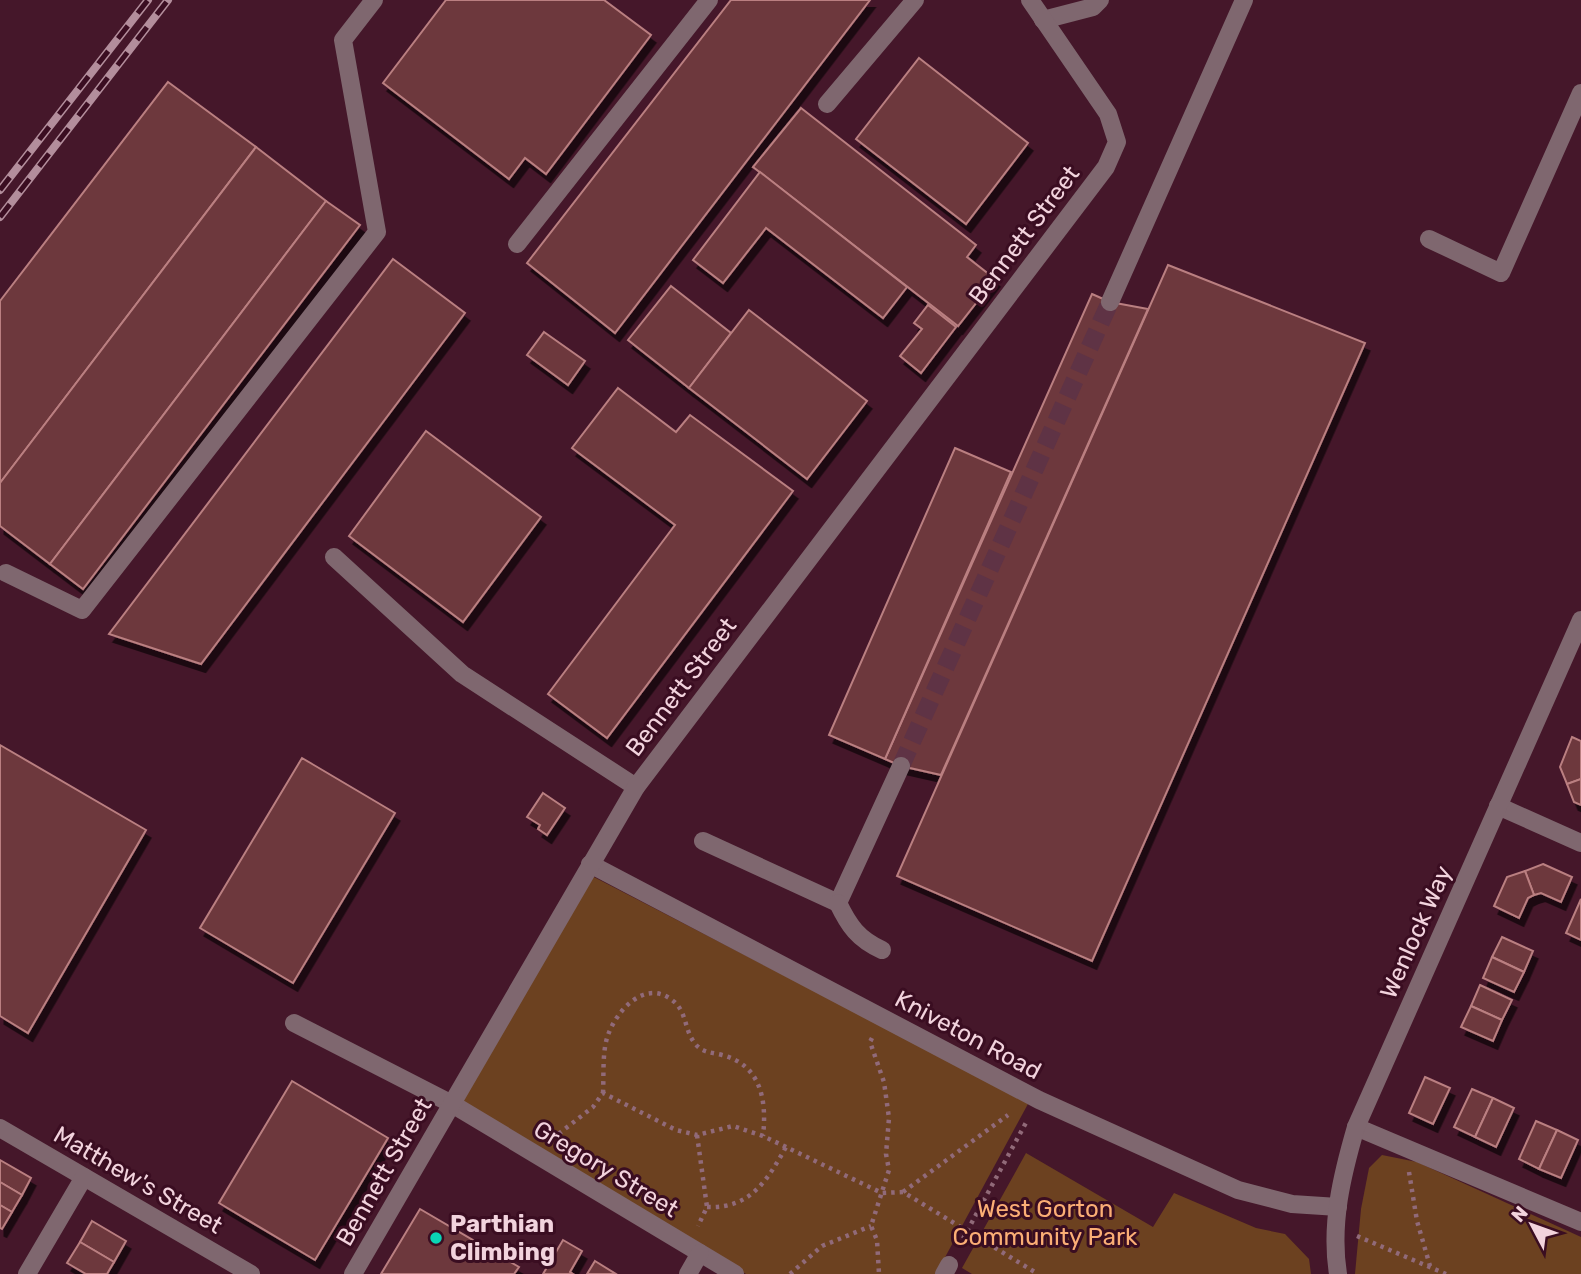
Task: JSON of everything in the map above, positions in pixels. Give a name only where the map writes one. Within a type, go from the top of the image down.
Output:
[{"type":"street","points":[[6,573],[82,610],[377,232],[343,40],[374,0]]},
{"type":"street","points":[[517,244],[709,0]]},
{"type":"street","points":[[827,104],[915,0]]},
{"type":"street","points":[[1030,0],[1043,20],[1093,6],[1100,0]]},
{"type":"street","points":[[1110,302],[1244,0]]},
{"type":"street","name":"Bennett Street","points":[[353,1274],[636,787],[1106,167],[1116,142],[1108,114],[1043,20]]},
{"type":"street","points":[[1429,239],[1501,273],[1581,93]]},
{"type":"street","points":[[334,557],[462,674],[636,787]]},
{"type":"street","name":"Wenlock Way","points":[[1338,1274],[1335,1231],[1356,1127],[1581,620]]},
{"type":"street","points":[[838,903],[901,766]]},
{"type":"street","points":[[1498,806],[1581,843]]},
{"type":"street","points":[[703,841],[838,903],[851,929],[863,941],[882,950]]},
{"type":"street","name":"Kniveton Road","points":[[590,864],[1039,1100],[1238,1190],[1292,1204],[1338,1207]]},
{"type":"street","name":"Gregory Street","points":[[294,1023],[452,1104],[534,1156],[735,1274]]},
{"type":"street","points":[[1356,1127],[1581,1222]]},
{"type":"street","name":"Matthew's Street","points":[[0,1129],[251,1274]]},
{"type":"street","points":[[27,1274],[84,1177]]},
{"type":"street","points":[[688,1274],[700,1253]]},
{"type":"path","points":[[534,1156],[593,1107],[603,1093],[608,1036],[620,1013],[639,995],[655,992],[671,999],[682,1010],[694,1042],[706,1053],[742,1062],[755,1075],[762,1098],[763,1136]]},
{"type":"path","points":[[873,1037],[870,1042],[884,1082],[890,1118],[886,1154],[889,1170],[871,1226],[877,1240],[879,1274]]},
{"type":"path","points":[[603,1093],[676,1130],[697,1135],[733,1126],[763,1136],[882,1194],[903,1192],[1008,1115]]},
{"type":"path","points":[[946,1270],[1039,1100]]},
{"type":"path","points":[[696,1230],[707,1207],[697,1135]]},
{"type":"path","points":[[707,1207],[724,1208],[763,1186],[786,1147]]},
{"type":"path","points":[[1409,1170],[1417,1221],[1430,1266]]},
{"type":"path","points":[[903,1192],[1038,1274]]},
{"type":"path","points":[[790,1274],[822,1246],[871,1226]]},
{"type":"path","points":[[1356,1236],[1446,1274]]},
{"type":"green space","points":[[590,875],[1029,1102],[936,1274],[746,1274],[459,1101]]},
{"type":"green space","name":"West Gorton Community Park","points":[[1026,1153],[1153,1227],[1174,1193],[1256,1228],[1285,1234],[1309,1259],[1311,1274],[972,1274],[962,1268]]},
{"type":"green space","points":[[1382,1155],[1417,1162],[1581,1237],[1581,1274],[1355,1274],[1361,1209],[1369,1168]]},
{"type":"building","points":[[446,0],[604,0],[651,35],[546,174],[525,158],[509,179],[383,83]]},
{"type":"building","points":[[731,0],[870,0],[615,333],[527,263]]},
{"type":"building","points":[[919,58],[1028,143],[966,224],[856,139]]},
{"type":"building","points":[[168,82],[256,147],[0,483],[0,301]]},
{"type":"building","points":[[801,108],[976,245],[967,257],[995,279],[958,326],[753,167]]},
{"type":"building","points":[[256,147],[326,201],[50,564],[0,526],[0,483]]},
{"type":"building","points":[[760,172],[907,287],[883,318],[766,228],[723,283],[693,260]]},
{"type":"building","points":[[326,201],[360,225],[83,589],[50,564]]},
{"type":"building","points":[[393,259],[465,313],[201,664],[109,634]]},
{"type":"building","points":[[1168,265],[1365,343],[1092,961],[897,876]]},
{"type":"building","points":[[671,286],[731,333],[689,388],[628,340]]},
{"type":"building","points":[[1092,294],[1110,302],[1148,309],[941,775],[901,766],[885,759]]},
{"type":"building","points":[[928,305],[956,327],[921,373],[900,356],[922,329],[914,323]]},
{"type":"building","points":[[749,310],[867,401],[807,479],[689,388]]},
{"type":"building","points":[[544,332],[585,361],[568,385],[527,355]]},
{"type":"building","points":[[618,388],[676,432],[690,415],[793,491],[607,738],[548,694],[675,525],[572,448]]},
{"type":"building","points":[[426,431],[541,517],[463,622],[349,536]]},
{"type":"building","points":[[955,448],[1011,472],[885,759],[829,735]]},
{"type":"building","points":[[1572,737],[1581,741],[1581,779],[1567,784],[1560,767]]},
{"type":"building","points":[[0,745],[146,830],[28,1033],[0,1016]]},
{"type":"building","points":[[302,758],[395,813],[293,983],[200,928]]},
{"type":"building","points":[[1581,779],[1581,805],[1574,802],[1567,784]]},
{"type":"building","points":[[543,793],[565,808],[547,835],[538,829],[540,825],[527,817]]},
{"type":"building","points":[[1543,864],[1572,877],[1561,902],[1541,893],[1534,895],[1525,871]]},
{"type":"building","points":[[1525,871],[1534,895],[1528,898],[1519,918],[1494,906],[1507,877]]},
{"type":"building","points":[[1581,899],[1581,940],[1566,933]]},
{"type":"building","points":[[1502,937],[1533,951],[1524,972],[1492,957]]},
{"type":"building","points":[[1492,957],[1524,972],[1514,992],[1483,978]]},
{"type":"building","points":[[1480,985],[1512,1000],[1502,1020],[1471,1006]]},
{"type":"building","points":[[1471,1006],[1502,1020],[1493,1041],[1461,1027]]},
{"type":"building","points":[[1425,1077],[1450,1088],[1433,1124],[1409,1113]]},
{"type":"building","points":[[292,1081],[388,1138],[315,1260],[219,1203]]},
{"type":"building","points":[[1472,1089],[1493,1098],[1475,1137],[1454,1127]]},
{"type":"building","points":[[1493,1098],[1514,1108],[1496,1147],[1475,1137]]},
{"type":"building","points":[[1536,1121],[1557,1130],[1539,1169],[1519,1159]]},
{"type":"building","points":[[1557,1130],[1578,1140],[1561,1178],[1539,1169]]},
{"type":"building","points":[[0,1160],[31,1178],[22,1195],[0,1182]]},
{"type":"building","points":[[0,1182],[22,1195],[12,1212],[0,1205]]},
{"type":"building","points":[[0,1205],[12,1212],[2,1229],[0,1228]]},
{"type":"building","name":"Parthian Climbing","points":[[420,1209],[519,1267],[514,1274],[381,1274]]},
{"type":"building","points":[[92,1221],[126,1241],[114,1262],[80,1242]]},
{"type":"building","points":[[563,1240],[582,1251],[570,1272],[573,1274],[543,1274]]},
{"type":"building","points":[[80,1242],[114,1262],[107,1274],[86,1274],[67,1263]]},
{"type":"building","points":[[595,1261],[616,1274],[587,1274]]},
{"type":"tunnel","points":[[901,766],[1110,302]]},
{"type":"railway","points":[[0,190],[148,0]]},
{"type":"railway","points":[[0,217],[168,0]]},
{"type":"place","name":"Parthian Climbing","points":[[436,1238]]}]
